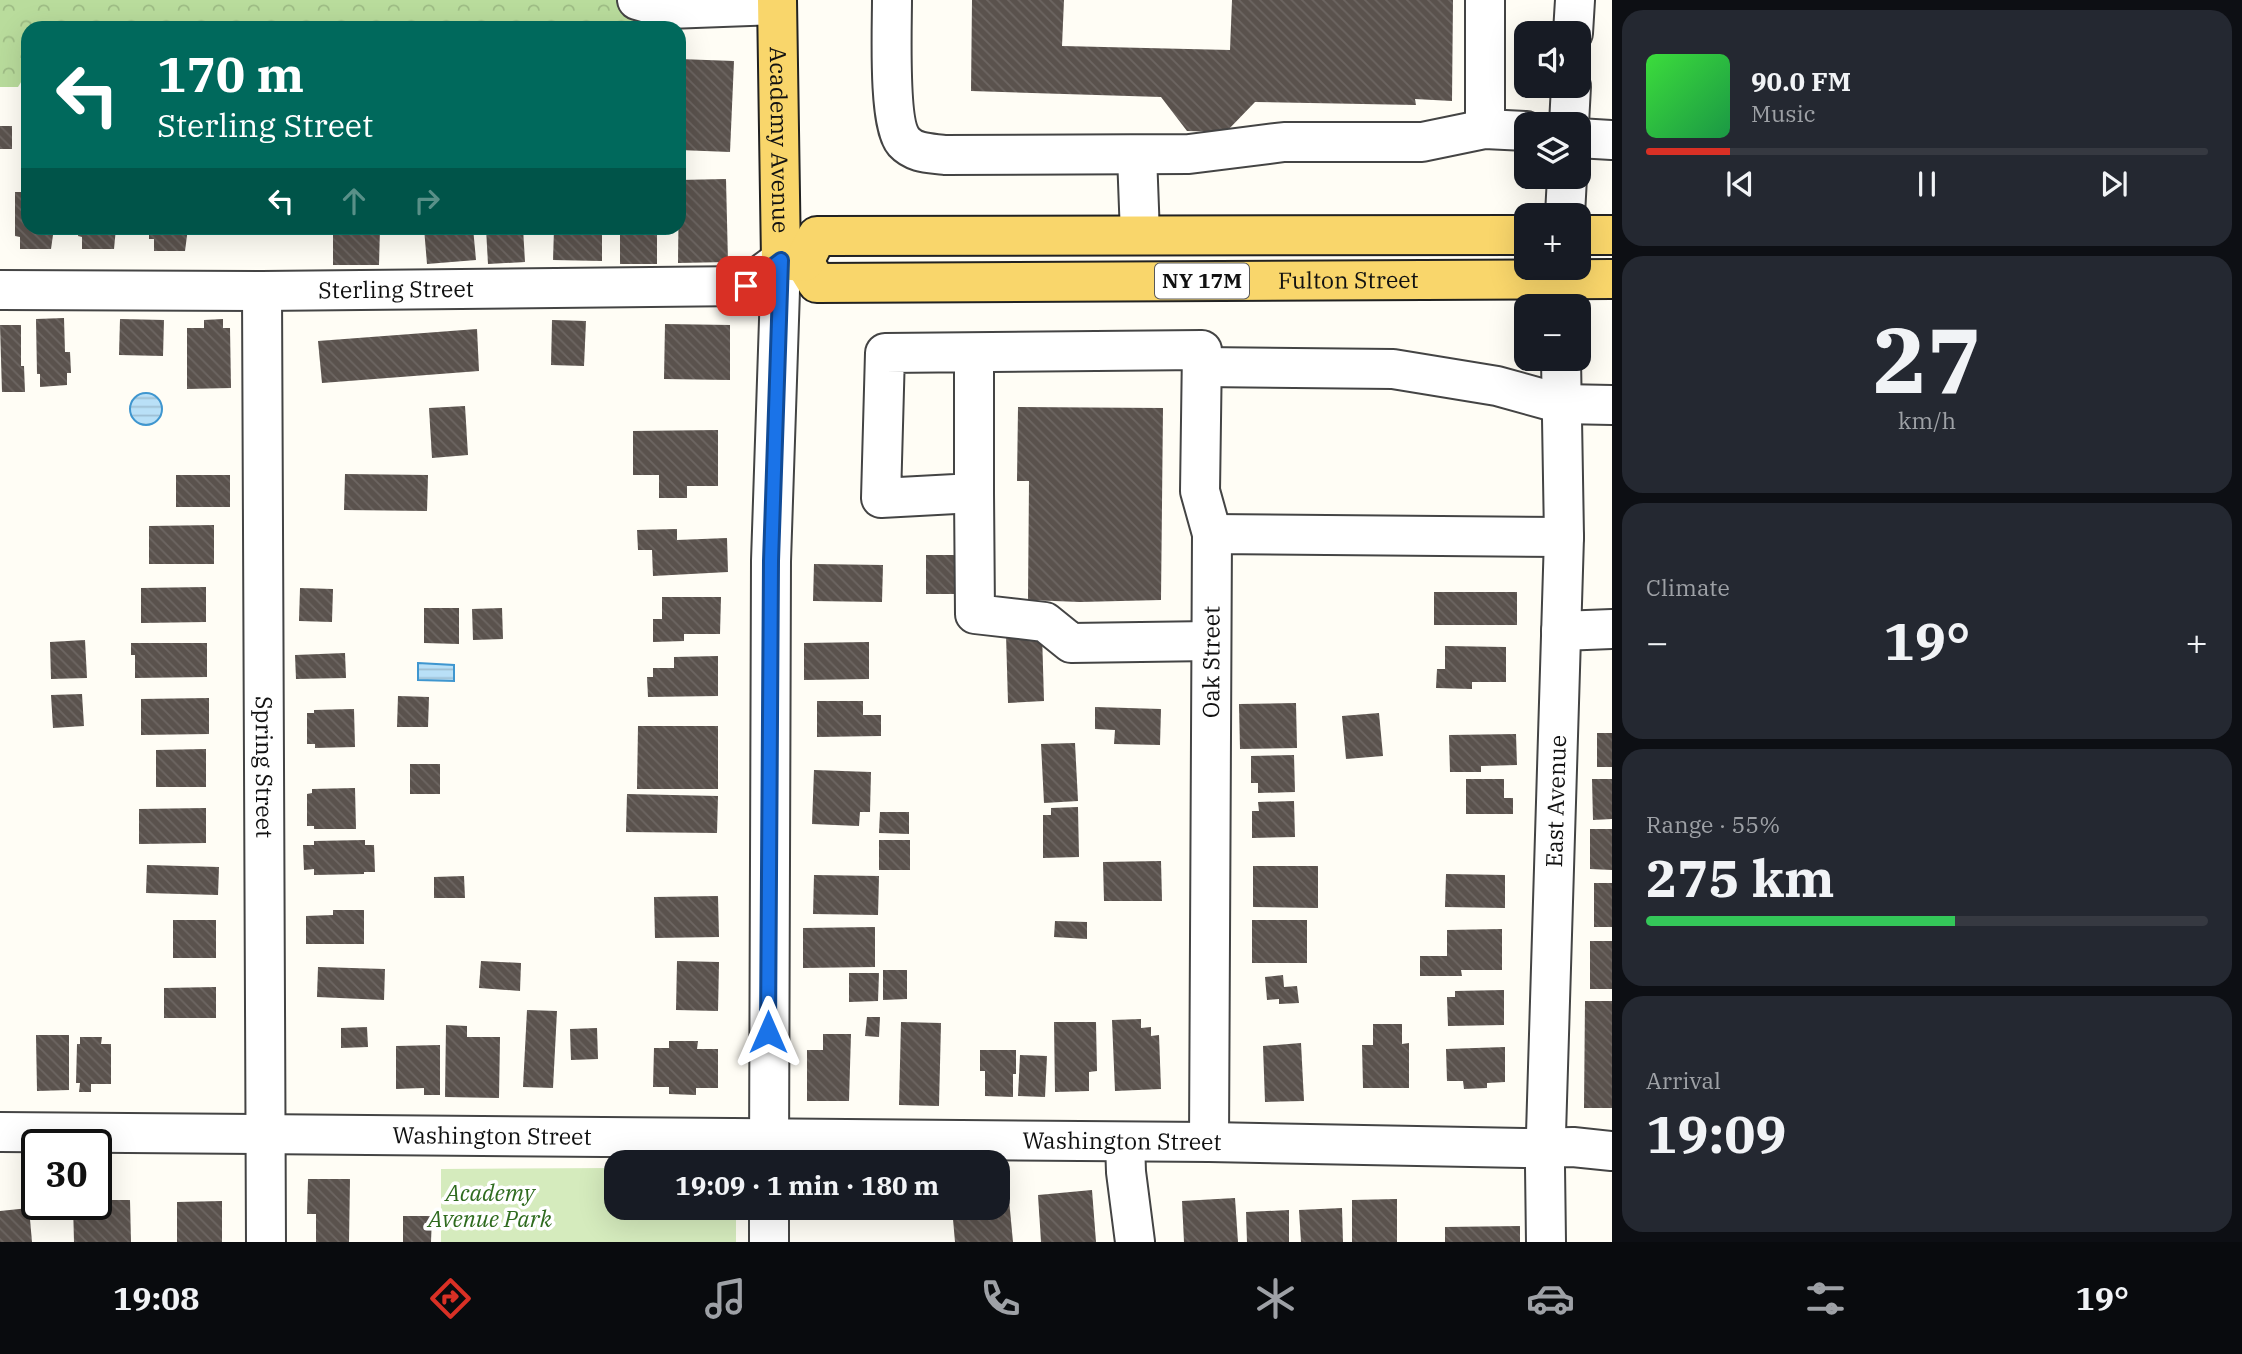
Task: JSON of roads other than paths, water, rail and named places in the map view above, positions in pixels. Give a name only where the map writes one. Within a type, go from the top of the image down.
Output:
[{"type":"main road","name":"Academy Avenue","points":[[777,2],[793,261]]},
{"type":"main road","name":"Fulton Street","points":[[1514,234],[817,236],[793,261],[817,283],[1562,285],[1612,279]]},
{"type":"main road","points":[[1591,235],[1612,235]]},
{"type":"street","points":[[637,0],[668,9],[777,2]]},
{"type":"street","points":[[892,0],[893,92],[899,135],[906,145],[919,152],[945,155],[1189,154],[1284,142],[1422,142],[1485,130],[1514,131]]},
{"type":"street","points":[[1485,0],[1485,130]]},
{"type":"street","points":[[1574,21],[1575,0]]},
{"type":"street","points":[[1591,139],[1612,140]]},
{"type":"street","points":[[1137,155],[1140,235]]},
{"type":"street","name":"Sterling Street","points":[[0,290],[262,291],[746,286],[793,261]]},
{"type":"street","name":"Academy Avenue","points":[[769,1150],[771,561],[793,261]]},
{"type":"street","name":"Spring Street","points":[[262,291],[266,1242]]},
{"type":"street","points":[[974,493],[881,498],[885,353],[1202,350],[1202,367],[1393,369],[1497,386],[1562,404],[1612,405]]},
{"type":"street","points":[[974,353],[975,614],[1045,622],[1071,643],[1211,642]]},
{"type":"street","name":"Oak Street","points":[[1202,367],[1200,491],[1212,534],[1209,1142]]},
{"type":"street","name":"East Avenue","points":[[1546,1242],[1564,537],[1561,371]]},
{"type":"street","points":[[1212,534],[1564,537]]},
{"type":"street","points":[[1561,631],[1612,629]]},
{"type":"street","name":"Washington Street","points":[[0,1132],[264,1134],[739,1150]]},
{"type":"street","points":[[1125,1142],[1135,1242]]},
{"type":"street","name":"Washington Street","points":[[809,1150],[1209,1142],[1547,1147],[1612,1151]]},
{"type":"street","points":[[769,1220],[769,1242]]},
{"type":"water","points":[[146,393],[157,398],[162,409],[157,420],[146,425],[135,420],[130,409],[135,398]]},
{"type":"water","points":[[418,663],[454,665],[454,681],[418,680]]},
{"type":"park label","name":"Academy Avenue Park","points":[[490,1206]]}]
